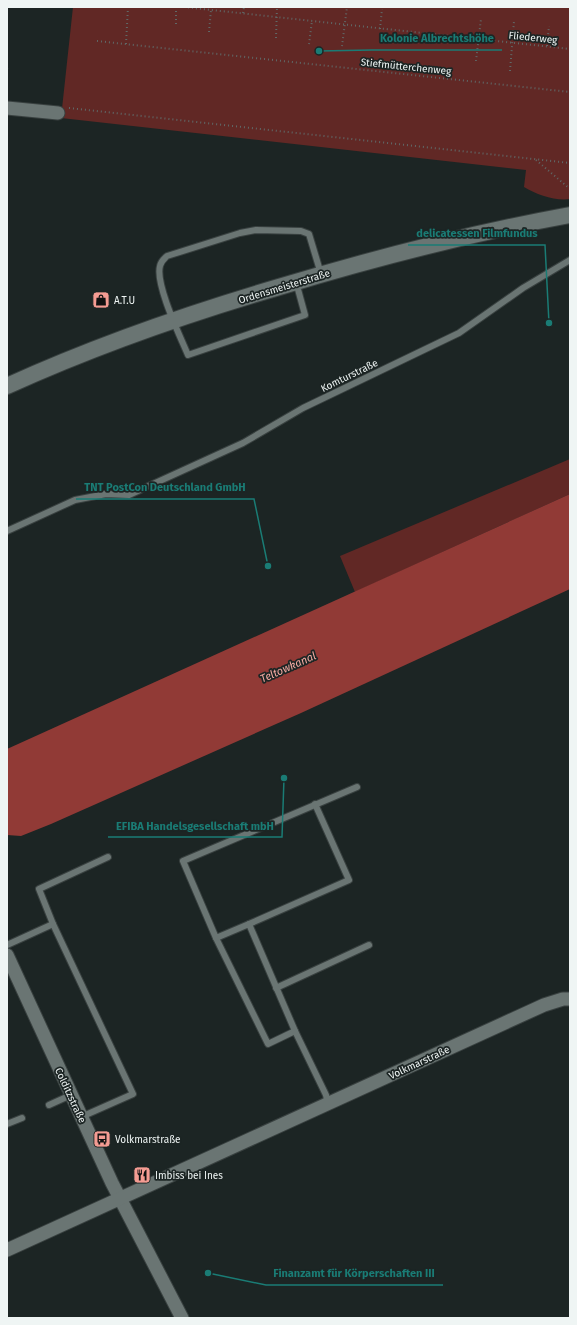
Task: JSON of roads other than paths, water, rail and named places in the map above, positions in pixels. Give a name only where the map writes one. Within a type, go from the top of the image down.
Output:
[{"type":"street","points":[[7,108],[58,113]]},
{"type":"street","name":"Ordensmeisterstraße","points":[[7,386],[51,366],[173,321],[321,274],[448,241],[570,215]]},
{"type":"street","name":"Colditzstraße","points":[[7,955],[119,1199],[182,1318]]},
{"type":"street","name":"Volkmarstraße","points":[[7,1250],[544,1005],[563,999],[570,999]]},
{"type":"lane","points":[[296,282],[305,316],[188,355],[173,321],[160,278],[160,265],[167,256],[256,230],[301,231],[309,234],[321,274]]},
{"type":"lane","name":"Komturstraße","points":[[7,531],[75,500],[106,494],[129,495],[243,443],[303,408],[459,333],[524,288],[570,260]]},
{"type":"lane","points":[[295,1032],[268,1044],[216,938],[183,861],[356,787]]},
{"type":"lane","points":[[216,938],[348,880],[315,804]]},
{"type":"lane","points":[[81,1118],[133,1094],[52,924],[39,889],[108,857]]},
{"type":"lane","points":[[7,945],[52,924]]},
{"type":"lane","points":[[249,924],[295,1032],[324,1092],[328,1104]]},
{"type":"lane","points":[[276,988],[368,946]]},
{"type":"lane","points":[[49,1105],[71,1095]]},
{"type":"lane","points":[[7,1124],[22,1118]]},
{"type":"water","name":"Teltowkanal","points":[[570,494],[570,589],[301,713],[51,824],[21,836],[7,835],[7,749]]},
{"type":"place","name":"Kolonie Albrechtshöhe","points":[[319,51]]},
{"type":"place","name":"A.T.U","points":[[101,300]]},
{"type":"place","name":"delicatessen Filmfundus","points":[[549,323]]},
{"type":"place","name":"TNT PostCon Deutschland GmbH","points":[[268,566]]},
{"type":"place","name":"EFIBA Handelsgesellschaft mbH","points":[[284,778]]},
{"type":"place","name":"Volkmarstraße","points":[[102,1139]]},
{"type":"place","name":"Imbiss bei Ines","points":[[142,1175]]},
{"type":"place","name":"Finanzamt für Körperschaften III","points":[[208,1273]]}]
